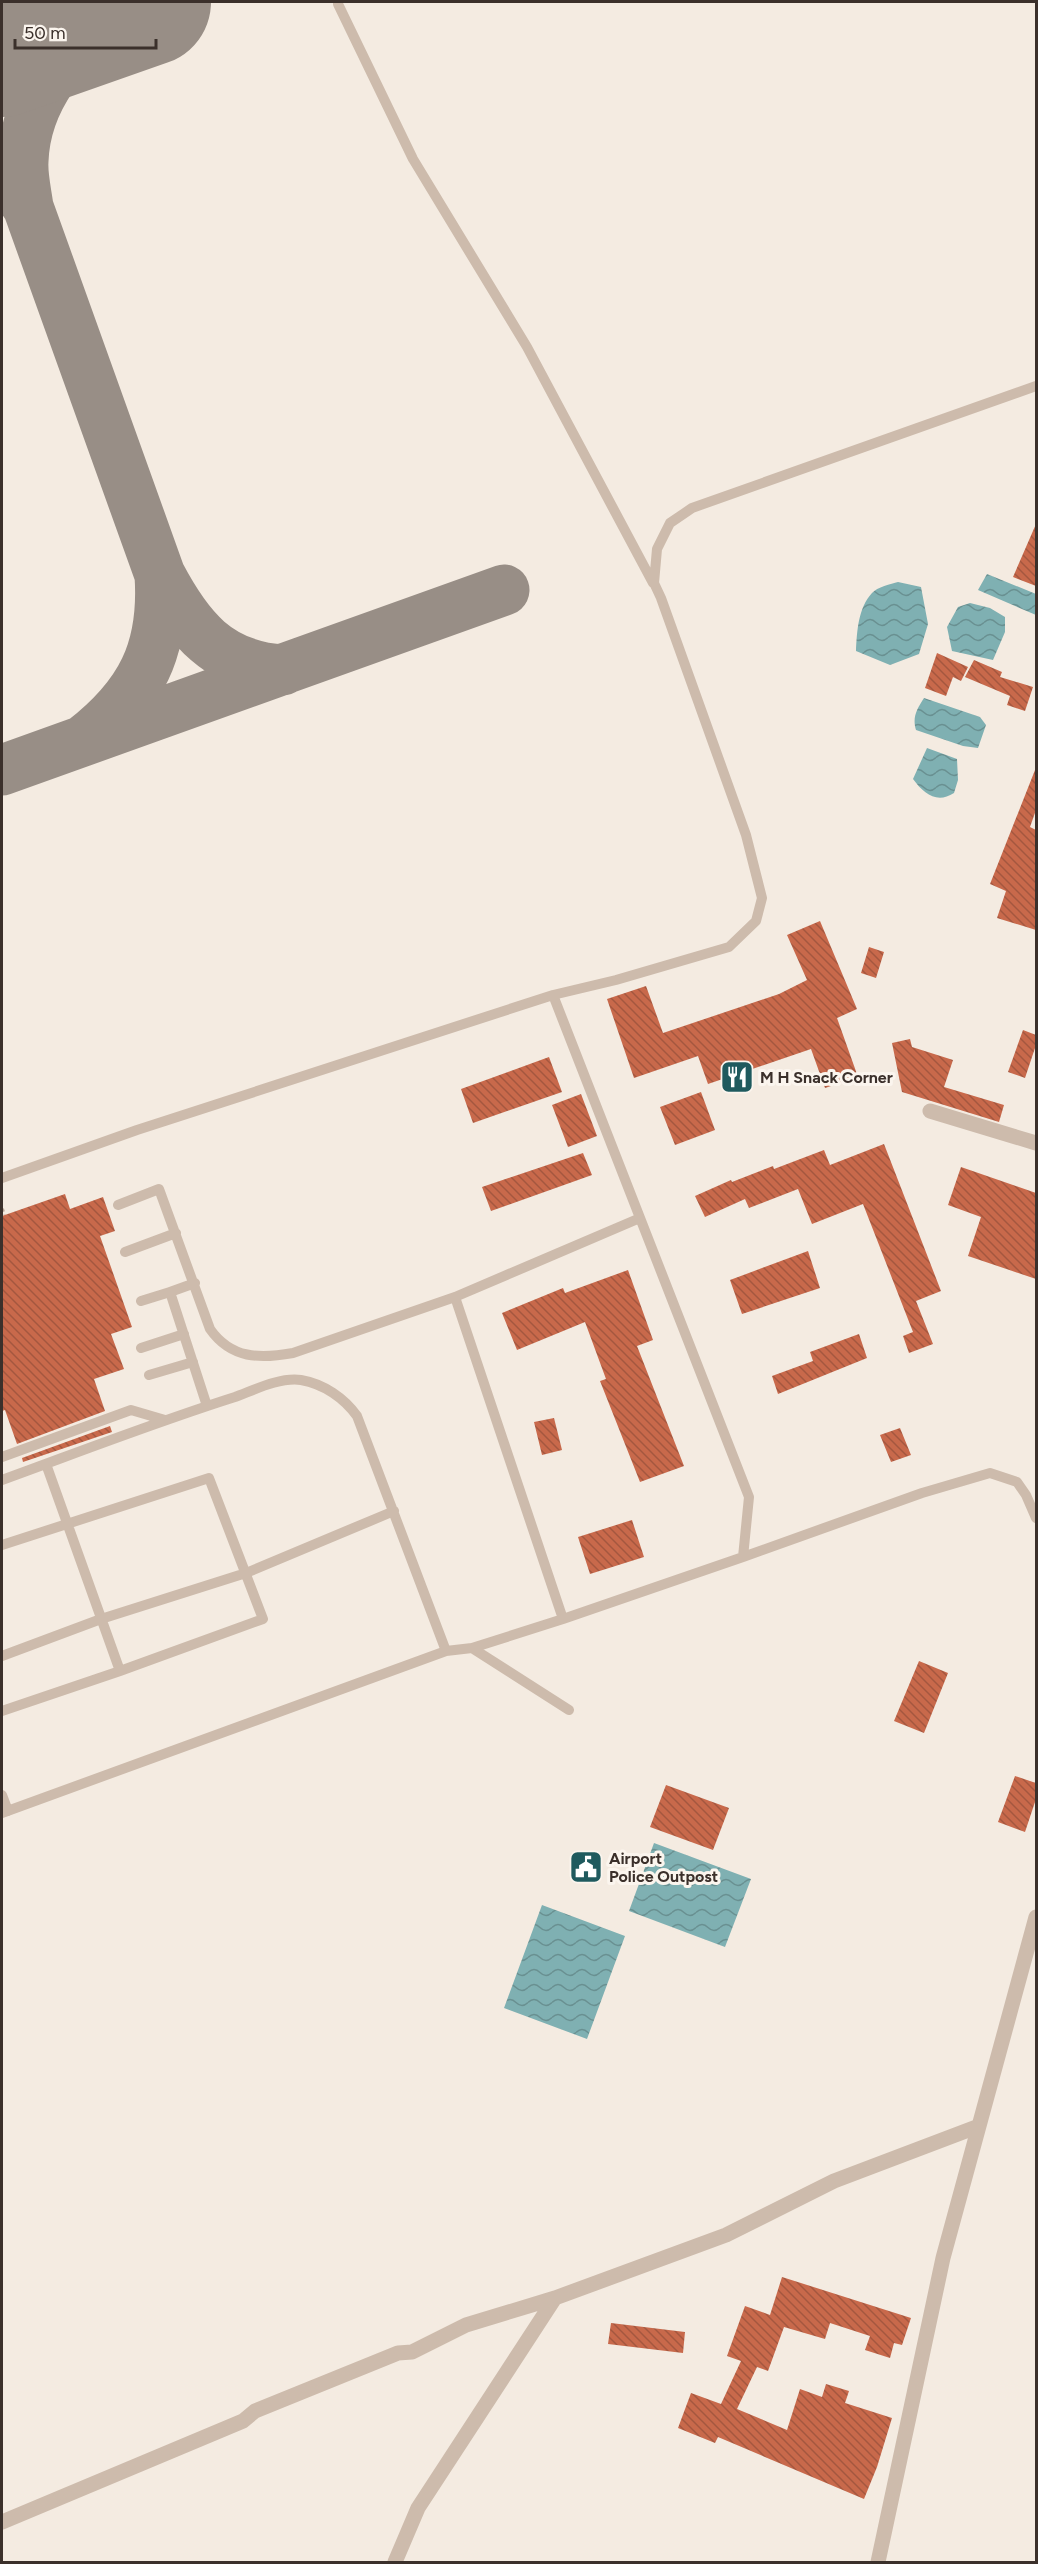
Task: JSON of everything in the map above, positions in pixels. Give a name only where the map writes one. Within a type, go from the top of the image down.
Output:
[{"type":"street","points":[[930,1110],[1036,1143]]},
{"type":"street","points":[[878,2562],[943,2258],[1036,1917]]},
{"type":"street","points":[[2,2522],[243,2421],[255,2411],[266,2406],[398,2353],[412,2352],[466,2325],[555,2298],[726,2235],[834,2181],[979,2126]]},
{"type":"street","points":[[395,2562],[418,2508],[555,2298]]},
{"type":"lane","points":[[2,1178],[137,1130],[553,995],[616,980],[729,947],[756,921],[762,898],[746,835],[661,598],[527,347],[412,159],[338,4]]},
{"type":"lane","points":[[654,583],[657,549],[670,523],[692,508],[1036,386]]},
{"type":"lane","points":[[553,995],[749,1497],[743,1557]]},
{"type":"lane","points":[[118,1205],[159,1189],[210,1329],[220,1344],[250,1355],[271,1357],[294,1353],[455,1297],[640,1218]]},
{"type":"lane","points":[[125,1252],[176,1233]]},
{"type":"lane","points":[[141,1301],[195,1283]]},
{"type":"lane","points":[[170,1292],[207,1406]]},
{"type":"lane","points":[[455,1297],[564,1619]]},
{"type":"lane","points":[[141,1348],[184,1334]]},
{"type":"lane","points":[[149,1375],[193,1362]]},
{"type":"lane","points":[[2,1480],[166,1420],[286,1380],[301,1380],[322,1387],[345,1400],[357,1416],[446,1651]]},
{"type":"lane","points":[[2,1457],[131,1410],[166,1420]]},
{"type":"lane","points":[[46,1464],[120,1671]]},
{"type":"lane","points":[[2,1795],[5,1812],[446,1651],[472,1648],[564,1619],[922,1493],[990,1473],[1017,1482],[1026,1494],[1036,1518]]},
{"type":"lane","points":[[2,1545],[210,1478],[263,1619],[2,1711]]},
{"type":"lane","points":[[2,1656],[101,1619],[246,1573],[394,1511]]},
{"type":"lane","points":[[472,1648],[569,1710]]},
{"type":"path","points":[[2,1209],[4,1215]]},
{"type":"water","points":[[987,574],[1036,594],[1036,615],[978,590]]},
{"type":"water","points":[[898,582],[921,587],[928,624],[919,654],[890,665],[856,651],[857,636],[859,620],[867,599],[877,589]]},
{"type":"water","points":[[970,603],[990,608],[1005,617],[1005,632],[993,660],[952,651],[947,627],[958,607]]},
{"type":"water","points":[[924,698],[980,717],[986,725],[978,748],[963,746],[916,730],[916,713]]},
{"type":"water","points":[[927,748],[957,759],[958,780],[954,793],[942,798],[931,796],[913,779]]},
{"type":"water","points":[[654,1843],[751,1879],[725,1947],[629,1911]]},
{"type":"water","points":[[542,1905],[625,1936],[587,2039],[504,2008]]},
{"type":"building","points":[[1036,524],[1036,586],[1013,577]]},
{"type":"building","points":[[937,653],[968,667],[961,681],[953,677],[946,696],[925,688]]},
{"type":"building","points":[[974,660],[1002,672],[1000,677],[1033,687],[1025,711],[1007,705],[1010,696],[965,677]]},
{"type":"building","points":[[1035,770],[1036,810],[1030,827],[1036,830],[1036,930],[997,918],[1006,891],[990,884]]},
{"type":"building","points":[[820,921],[857,1009],[837,1018],[858,1077],[825,1088],[811,1049],[708,1084],[698,1056],[634,1078],[607,999],[646,986],[663,1033],[779,994],[807,980],[787,935]]},
{"type":"building","points":[[869,947],[884,952],[876,978],[861,973]]},
{"type":"building","points":[[1023,1030],[1036,1035],[1036,1045],[1025,1078],[1008,1072]]},
{"type":"building","points":[[910,1039],[912,1047],[953,1060],[944,1087],[1004,1105],[999,1122],[902,1092],[892,1043]]},
{"type":"building","points":[[549,1057],[562,1092],[473,1123],[461,1089]]},
{"type":"building","points":[[701,1092],[715,1130],[675,1145],[660,1107]]},
{"type":"building","points":[[581,1094],[597,1136],[568,1147],[552,1105]]},
{"type":"building","points":[[884,1144],[941,1291],[916,1301],[933,1344],[909,1353],[903,1336],[913,1332],[863,1204],[812,1224],[798,1189],[749,1208],[745,1199],[705,1217],[695,1196],[731,1180],[732,1182],[773,1166],[774,1169],[824,1150],[830,1165]]},
{"type":"building","points":[[583,1153],[592,1175],[491,1211],[482,1187]]},
{"type":"building","points":[[961,1167],[1036,1193],[1036,1279],[968,1256],[981,1217],[948,1205]]},
{"type":"building","points":[[65,1194],[70,1209],[103,1197],[115,1231],[100,1236],[132,1327],[111,1334],[124,1369],[94,1379],[105,1411],[17,1444],[5,1410],[2,1411],[2,1216]]},
{"type":"building","points":[[808,1251],[820,1288],[742,1314],[730,1280]]},
{"type":"building","points":[[628,1270],[653,1340],[637,1346],[684,1466],[640,1482],[600,1381],[606,1379],[585,1322],[517,1350],[502,1313],[563,1288],[565,1293]]},
{"type":"building","points":[[859,1334],[867,1358],[778,1394],[772,1376],[813,1361],[810,1352]]},
{"type":"building","points":[[554,1418],[562,1450],[542,1455],[534,1422]]},
{"type":"building","points":[[110,1426],[112,1432],[23,1462],[22,1458]]},
{"type":"building","points":[[900,1428],[911,1455],[891,1462],[880,1435]]},
{"type":"building","points":[[632,1520],[644,1557],[590,1574],[578,1537]]},
{"type":"building","points":[[919,1661],[948,1673],[924,1733],[894,1721]]},
{"type":"building","points":[[1015,1776],[1036,1783],[1036,1799],[1025,1832],[998,1822]]},
{"type":"building","points":[[666,1785],[729,1808],[713,1850],[650,1827]]},
{"type":"building","points":[[782,2277],[911,2318],[902,2345],[894,2343],[890,2358],[865,2350],[870,2336],[830,2323],[825,2339],[784,2327],[768,2371],[757,2367],[737,2409],[787,2430],[800,2389],[822,2397],[826,2384],[849,2391],[845,2403],[892,2418],[877,2467],[864,2499],[718,2437],[715,2443],[678,2428],[691,2393],[721,2404],[741,2361],[727,2356],[745,2306],[770,2315]]},
{"type":"building","points":[[611,2323],[685,2332],[683,2353],[608,2344]]},
{"type":"taxiway","points":[[28,207],[23,161],[31,117],[40,97],[65,60],[80,43],[114,13]]},
{"type":"taxiway","points":[[2,169],[28,207],[160,575],[161,602],[158,626],[153,649],[145,669],[120,707],[83,741]]},
{"type":"taxiway","points":[[160,575],[182,612],[208,641],[240,661],[283,670]]},
{"type":"taxiway","points":[[2,770],[504,590]]},
{"type":"runway","points":[[2,53],[147,2]]},
{"type":"place","name":"M H Snack Corner","points":[[737,1077]]},
{"type":"place","name":"Airport Police Outpost","points":[[586,1867]]}]
